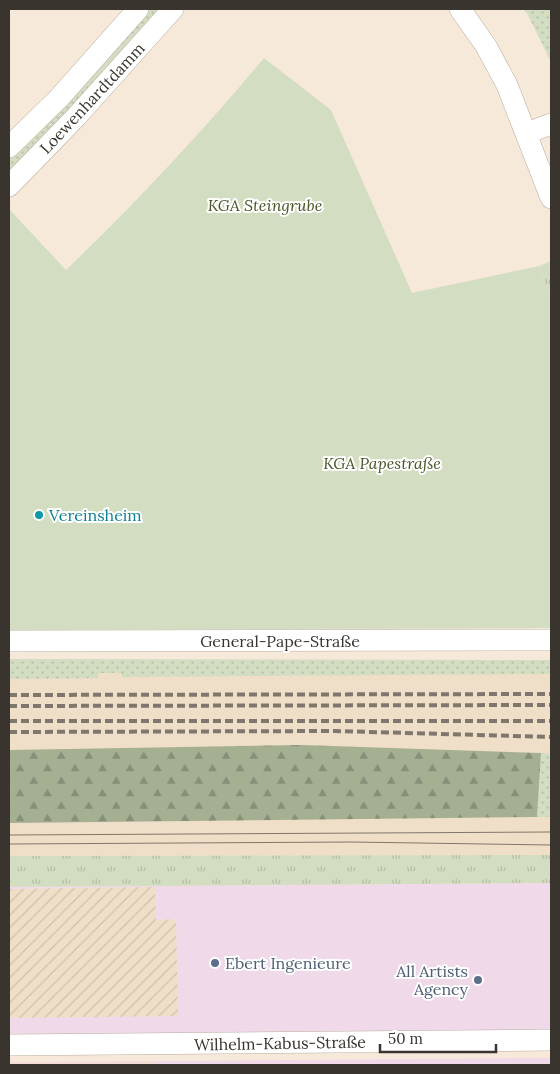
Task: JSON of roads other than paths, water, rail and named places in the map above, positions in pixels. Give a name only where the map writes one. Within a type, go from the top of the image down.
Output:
[{"type":"street","name":"Loewenhardtdamm","points":[[9,147],[59,98],[138,9]]},
{"type":"street","name":"Loewenhardtdamm","points":[[9,186],[76,117],[173,9]]},
{"type":"street","points":[[460,9],[498,66],[527,133],[551,198]]},
{"type":"street","points":[[527,133],[551,124]]},
{"type":"street","name":"General-Pape-Straße","points":[[9,641],[551,640]]},
{"type":"street","name":"Wilhelm-Kabus-Straße","points":[[9,1045],[551,1040]]},
{"type":"tram line","points":[[9,835],[551,832]]},
{"type":"tram line","points":[[9,844],[352,842],[551,845]]},
{"type":"railway","points":[[9,695],[551,694]]},
{"type":"railway","points":[[9,706],[551,705]]},
{"type":"railway","points":[[9,721],[551,721]]},
{"type":"railway","points":[[9,732],[335,731],[551,737]]},
{"type":"place","name":"Vereinsheim","points":[[39,515]]},
{"type":"place","name":"Ebert Ingenieure","points":[[215,963]]},
{"type":"place","name":"All Artists Agency","points":[[478,980]]},
{"type":"park label","name":"KGA Steingrube","points":[[265,205]]},
{"type":"park label","name":"KGA Papestraße","points":[[382,463]]}]
